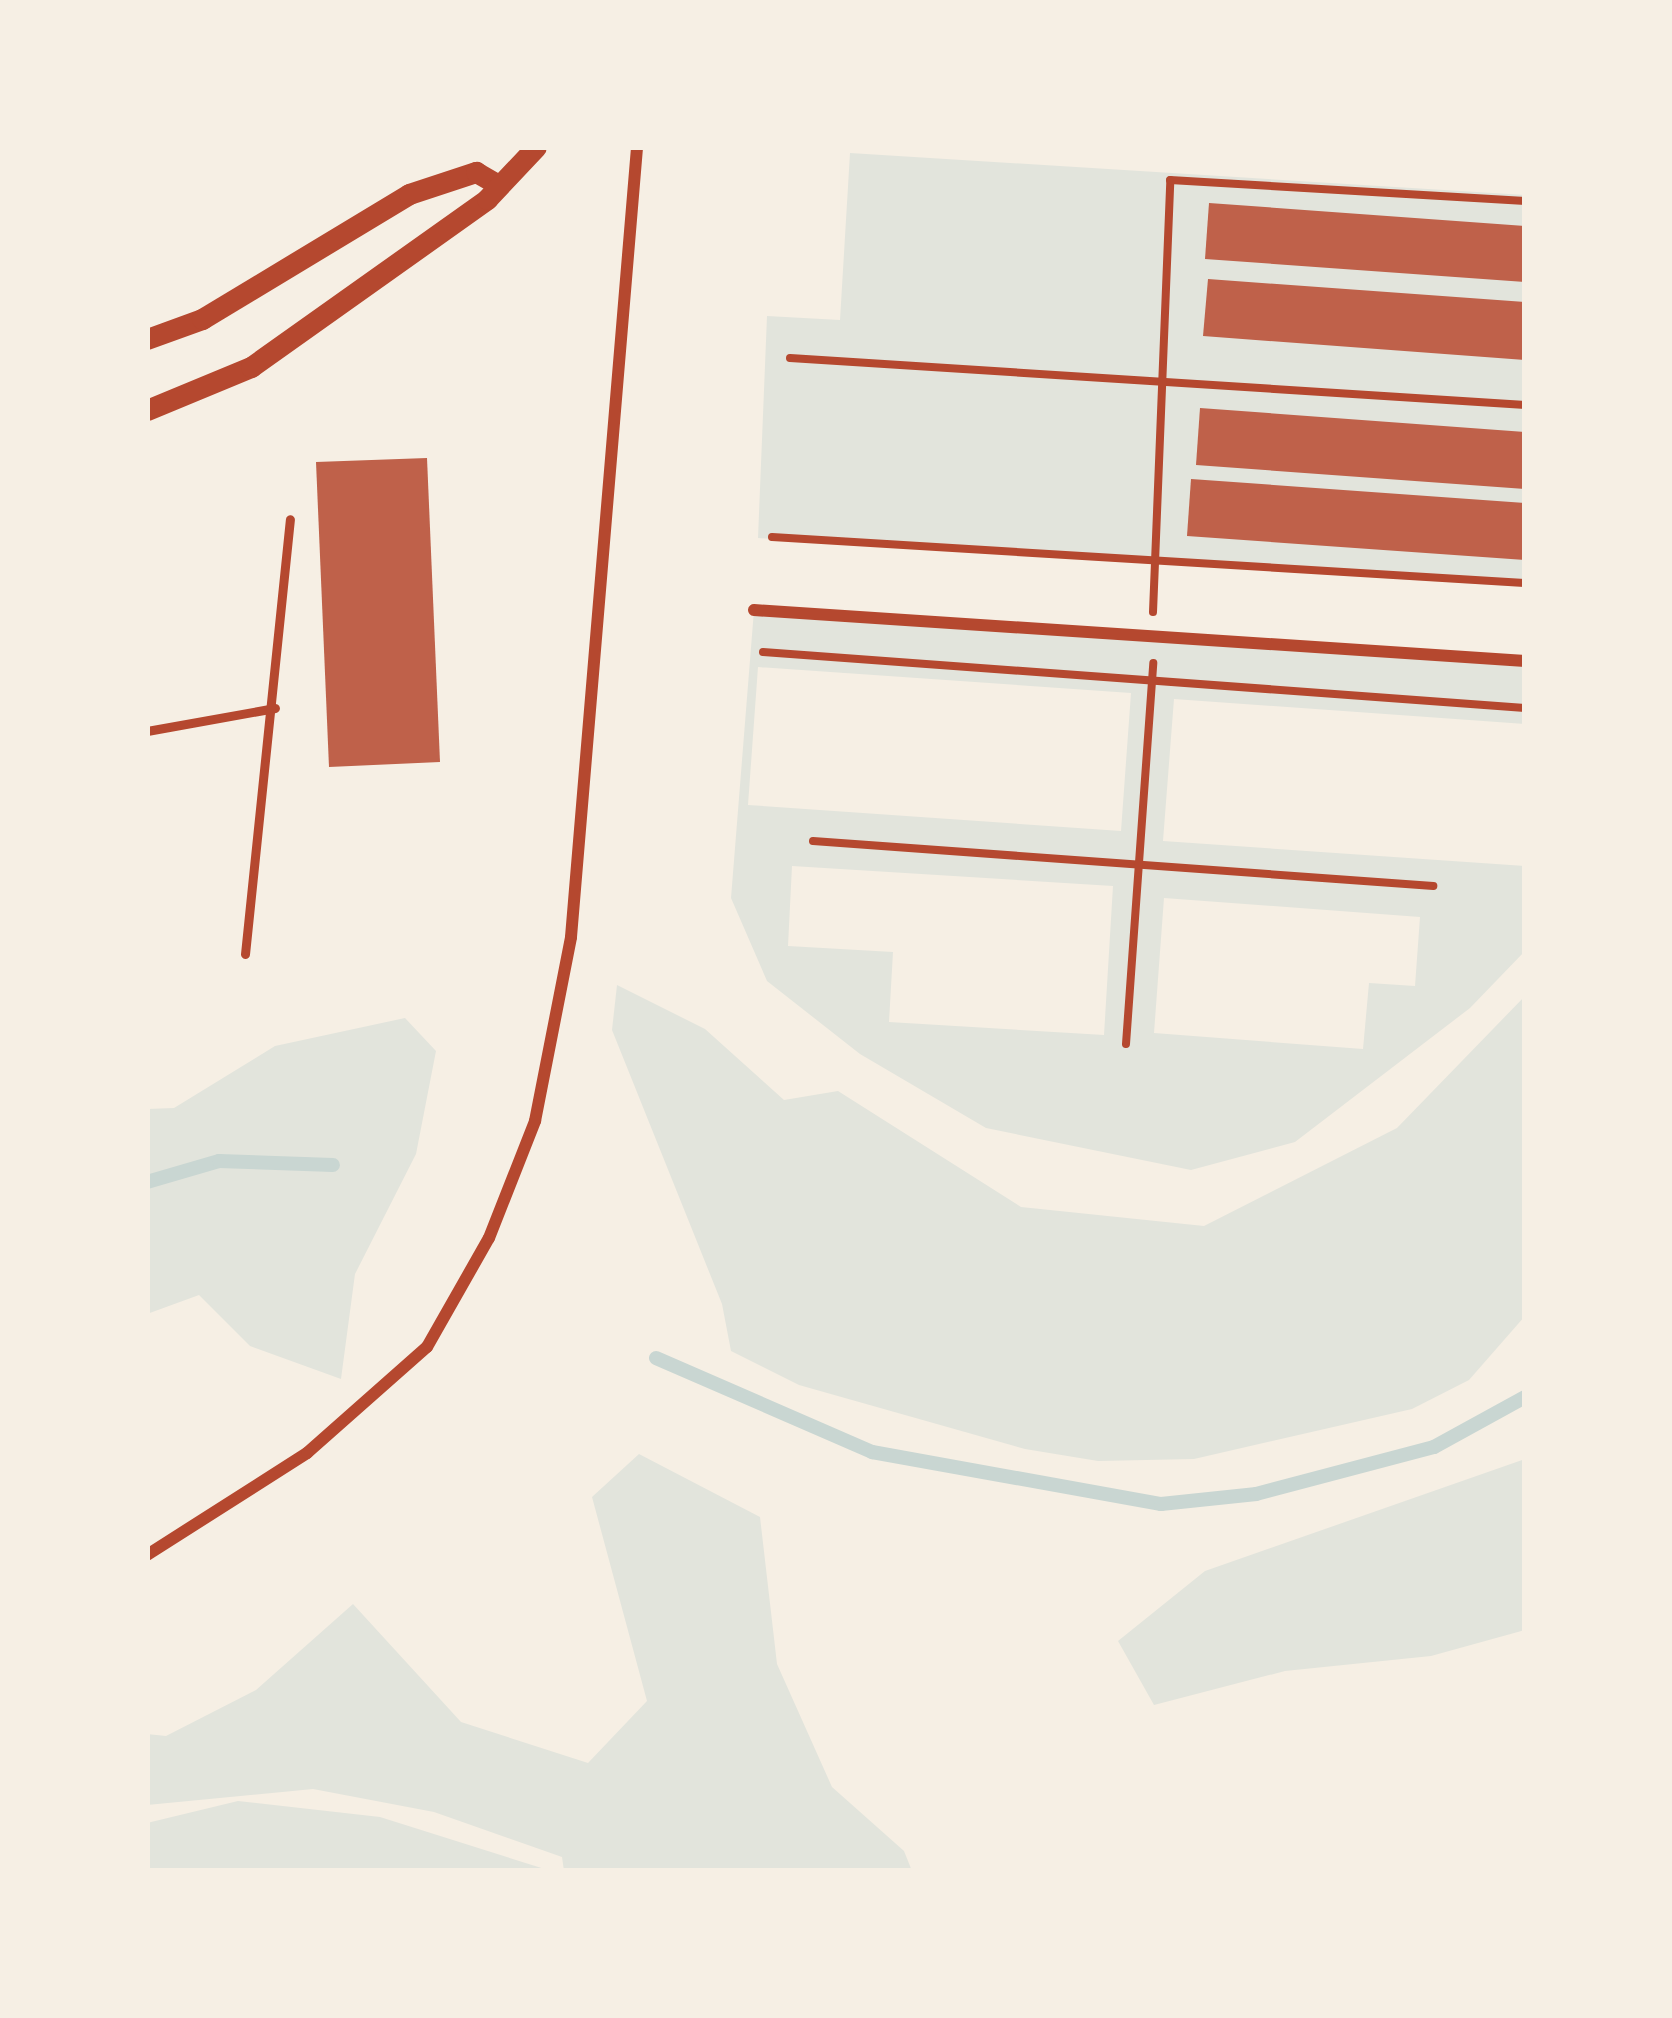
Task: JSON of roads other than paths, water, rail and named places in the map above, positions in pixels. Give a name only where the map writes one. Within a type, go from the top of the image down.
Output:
[{"type":"street","points":[[147,410],[251,367],[487,199],[536,147]]},
{"type":"street","points":[[147,1555],[307,1453],[427,1347],[489,1238],[535,1121],[572,937],[637,147]]},
{"type":"street","points":[[147,339],[202,319],[409,194],[476,172],[497,184]]},
{"type":"street","points":[[754,610],[1525,661]]},
{"type":"lane","points":[[245,954],[290,519]]},
{"type":"lane","points":[[147,731],[274,708]]},
{"type":"waterway","points":[[147,1182],[219,1161],[333,1165]]},
{"type":"waterway","points":[[656,1358],[872,1452],[1161,1504],[1256,1494],[1434,1447],[1525,1397]]}]
